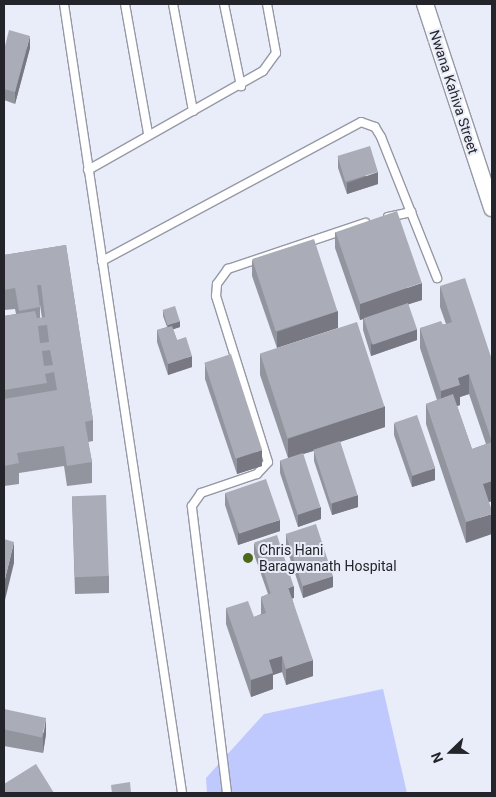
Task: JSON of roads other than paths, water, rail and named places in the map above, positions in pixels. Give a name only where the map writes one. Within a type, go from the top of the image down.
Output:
[{"type":"street","name":"Nwana Kahiva Street","points":[[425,4],[492,208]]},
{"type":"lane","points":[[64,4],[182,793]]},
{"type":"lane","points":[[125,4],[148,133]]},
{"type":"lane","points":[[174,4],[194,111]]},
{"type":"lane","points":[[224,4],[241,86]]},
{"type":"lane","points":[[88,170],[134,146],[148,133],[241,86],[263,70],[276,53],[267,4]]},
{"type":"lane","points":[[102,260],[358,123],[368,124],[376,130],[437,278]]},
{"type":"lane","points":[[382,219],[411,212]]},
{"type":"lane","points":[[226,793],[192,506],[201,493],[257,474],[268,462],[216,296],[217,284],[228,269],[290,245],[373,221]]},
{"type":"place","name":"Chris Hani Baragwanath Hospital","points":[[248,558]]}]
